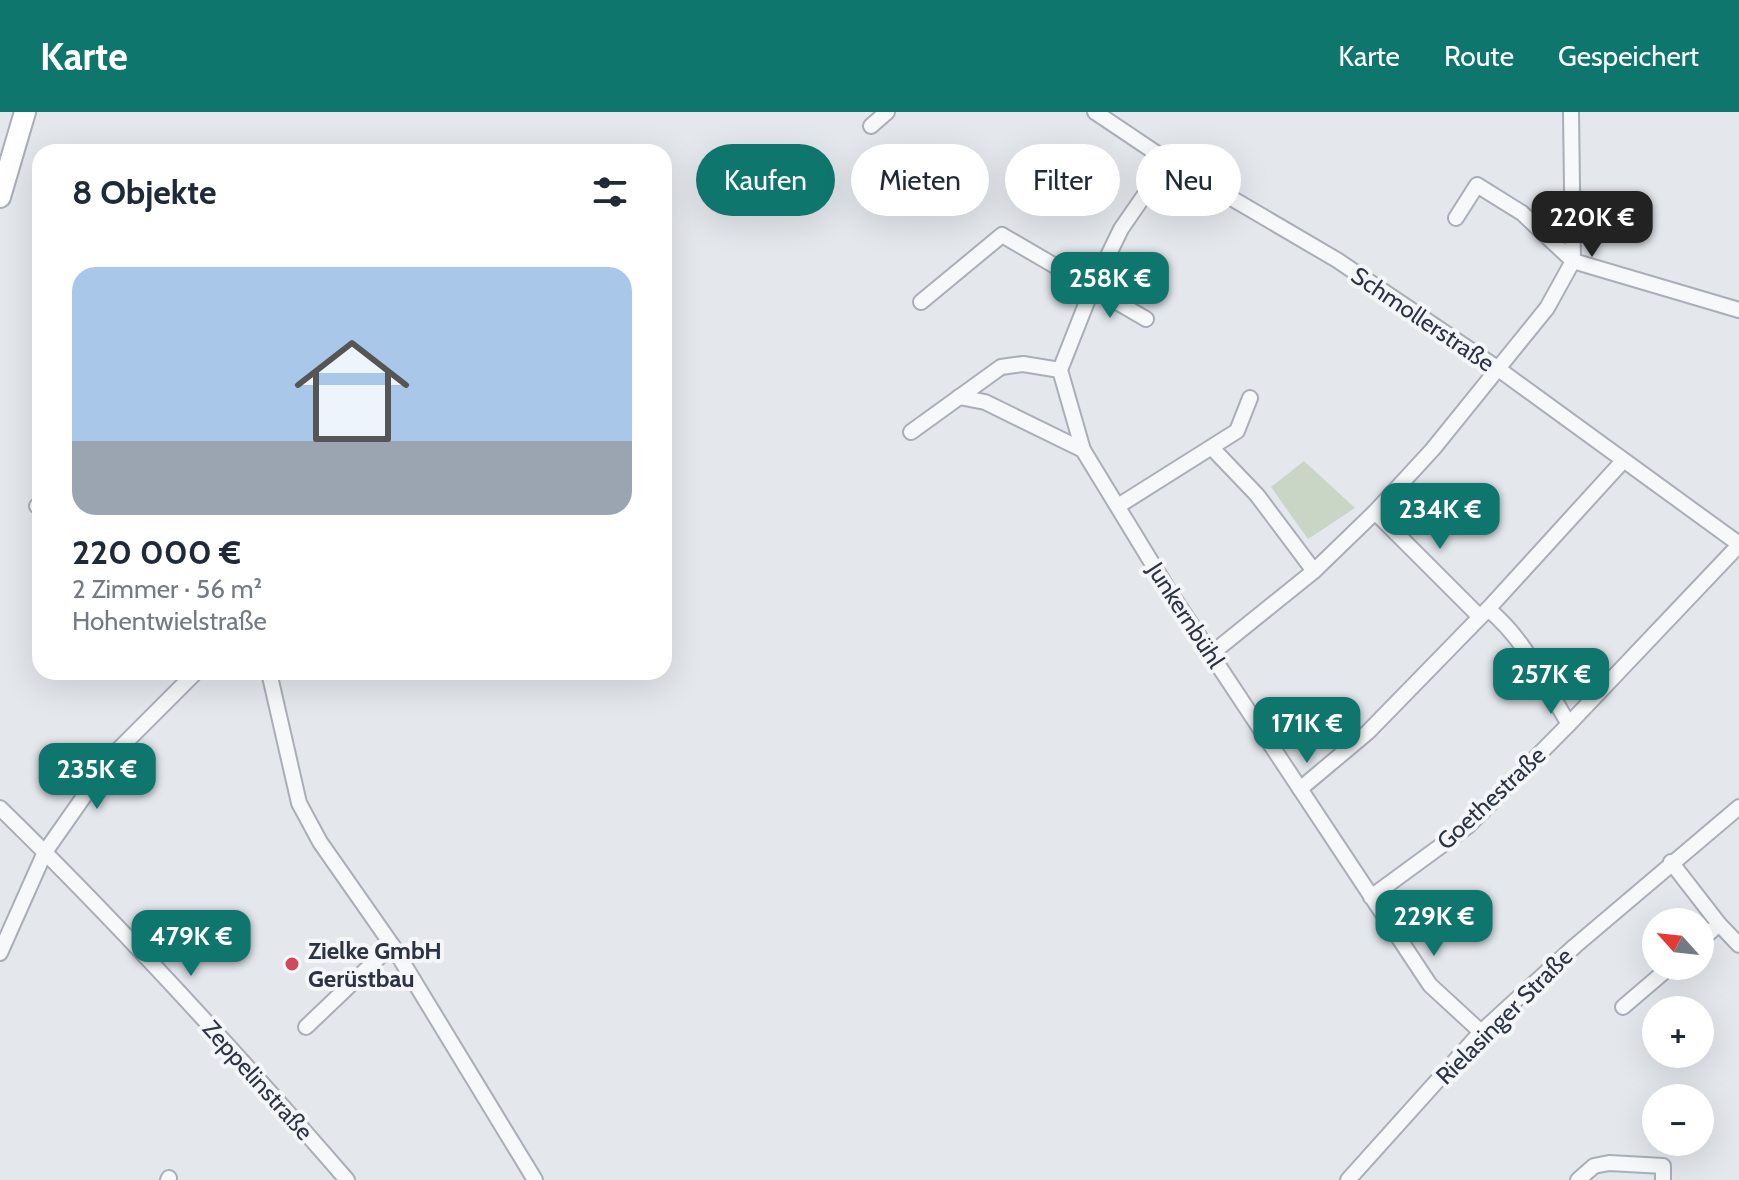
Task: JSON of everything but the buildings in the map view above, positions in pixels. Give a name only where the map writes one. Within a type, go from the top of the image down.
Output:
[{"type":"main road","points":[[0,197],[25,112]]},
{"type":"street","points":[[871,126],[887,112]]},
{"type":"street","name":"Schmollerstraße","points":[[1095,112],[1143,144]]},
{"type":"street","points":[[1211,654],[1314,571],[1375,512],[1433,449],[1547,308],[1573,261],[1571,112]]},
{"type":"street","points":[[1456,218],[1473,182],[1522,213],[1573,261],[1739,310]]},
{"type":"street","name":"Schmollerstraße","points":[[1241,204],[1337,260],[1497,368],[1739,545]]},
{"type":"street","points":[[911,432],[1001,367],[1023,364],[1060,370],[1092,289],[1121,229],[1136,207]]},
{"type":"street","points":[[921,302],[1002,235],[1146,319]]},
{"type":"street","name":"Junkernbühl","points":[[1060,370],[1083,450],[1169,591],[1430,985],[1481,1032]]},
{"type":"street","points":[[959,397],[985,402],[1083,450]]},
{"type":"street","points":[[1118,506],[1237,431],[1250,398]]},
{"type":"street","points":[[1212,448],[1257,495],[1314,571]]},
{"type":"street","points":[[1300,789],[1368,732],[1623,461]]},
{"type":"street","points":[[1375,512],[1484,612],[1508,625],[1569,724]]},
{"type":"street","name":"Goethestraße","points":[[1371,897],[1468,826],[1739,545]]},
{"type":"street","points":[[0,953],[45,852],[113,755],[188,680]]},
{"type":"street","points":[[271,680],[299,803],[320,842],[392,945],[535,1180]]},
{"type":"street","name":"Rielasinger Straße","points":[[1348,1180],[1481,1032],[1671,862],[1739,807]]},
{"type":"street","name":"Zeppelinstraße","points":[[0,808],[250,1069],[347,1180]]},
{"type":"street","points":[[1671,862],[1739,945]]},
{"type":"street","points":[[1714,928],[1719,924]]},
{"type":"street","points":[[306,1027],[392,945]]},
{"type":"street","points":[[1623,1007],[1655,980]]},
{"type":"street","points":[[1578,1180],[1594,1166],[1609,1163],[1663,1166],[1663,1180]]},
{"type":"green space","points":[[1304,461],[1355,508],[1308,539],[1271,487]]},
{"type":"place","name":"Zielke GmbH Gerüstbau","points":[[292,964]]}]
